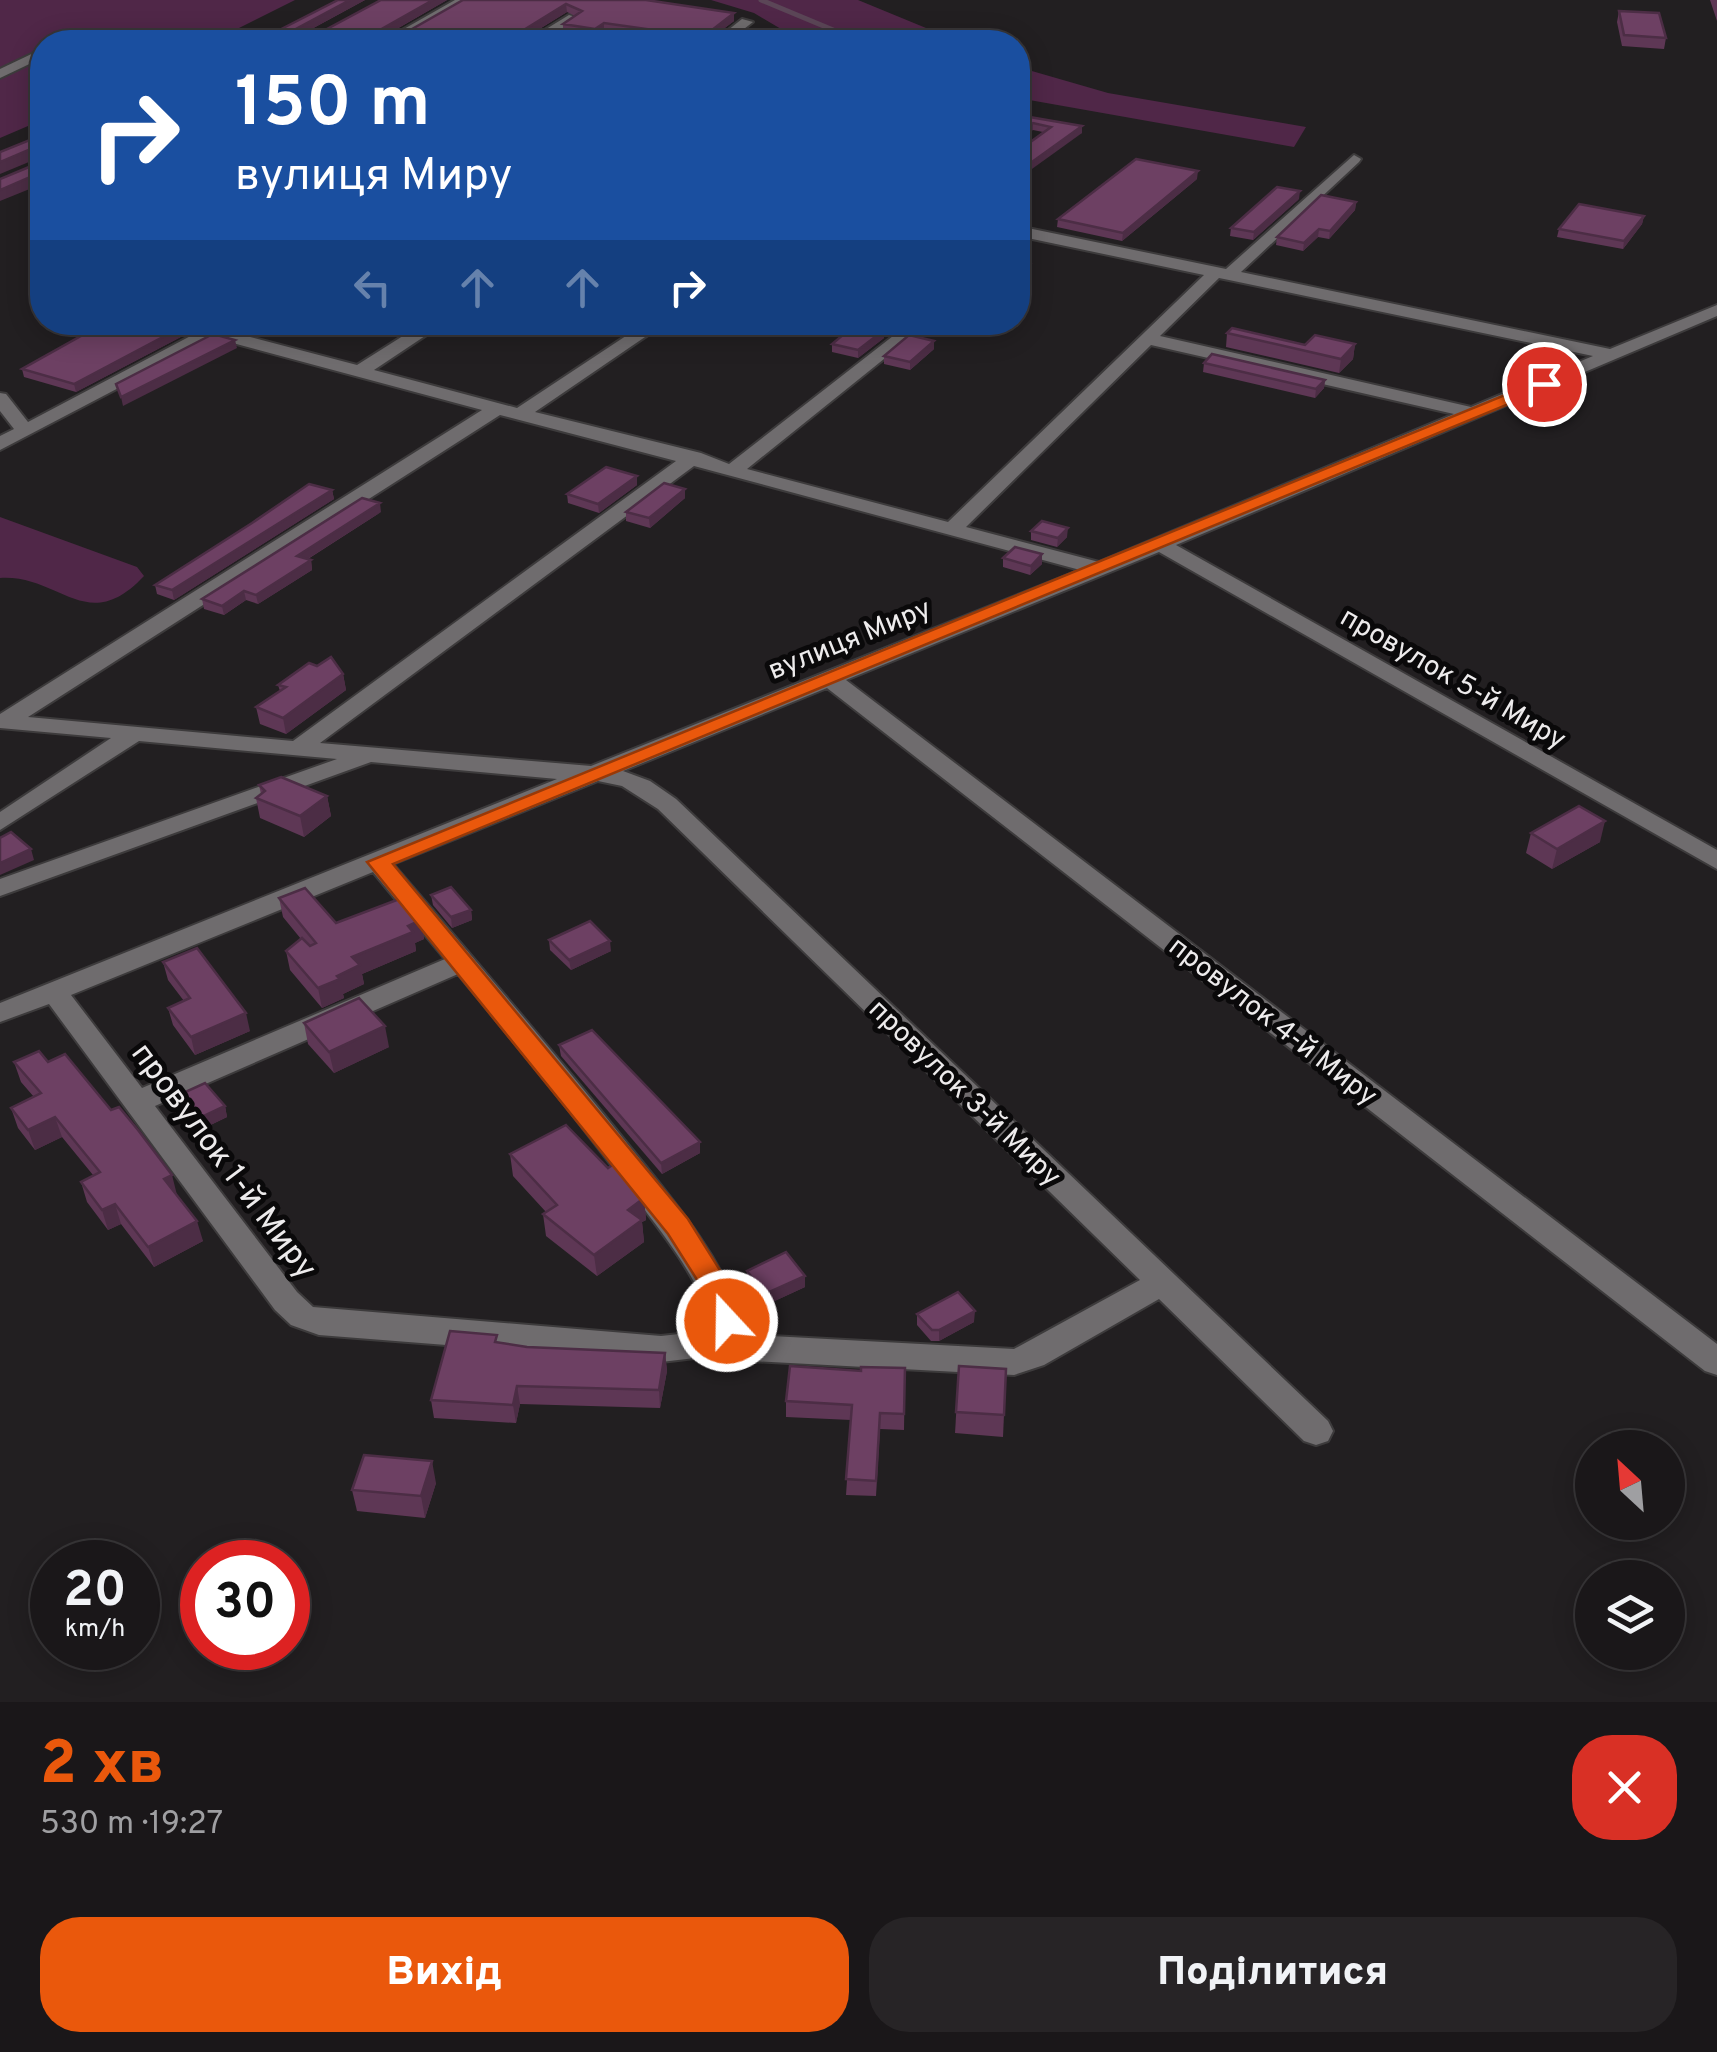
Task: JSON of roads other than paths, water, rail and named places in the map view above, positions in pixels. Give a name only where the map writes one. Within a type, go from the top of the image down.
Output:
[{"type":"street","points":[[410,30],[464,0]]},
{"type":"street","points":[[552,30],[573,18]]},
{"type":"street","points":[[736,30],[747,22]]},
{"type":"street","points":[[0,74],[30,60]]},
{"type":"street","points":[[955,526],[1148,338],[1354,159]]},
{"type":"street","points":[[1030,234],[1614,355]]},
{"type":"street","name":"вулиця Миру","points":[[0,1013],[1101,569],[1717,310]]},
{"type":"street","points":[[0,444],[206,335]]},
{"type":"street","points":[[247,335],[360,370],[955,526],[1101,569]]},
{"type":"street","points":[[360,370],[417,335]]},
{"type":"street","points":[[522,412],[639,335]]},
{"type":"street","points":[[736,468],[905,335]]},
{"type":"street","points":[[1148,338],[1475,412]]},
{"type":"street","points":[[0,398],[25,431]]},
{"type":"street","points":[[3,721],[500,406]]},
{"type":"street","points":[[300,748],[694,457]]},
{"type":"street","name":"провулок 5-й Миру","points":[[1160,544],[1717,861]]},
{"type":"street","name":"провулок 4-й Миру","points":[[830,678],[1717,1362]]},
{"type":"street","points":[[3,721],[565,772],[604,770]]},
{"type":"street","points":[[0,823],[136,732]]},
{"type":"street","points":[[0,888],[372,754]]},
{"type":"street","name":"провулок 3-й Миру","points":[[604,770],[638,783],[667,804],[1316,1431]]},
{"type":"street","points":[[378,862],[678,1226],[727,1304],[727,1321],[717,1336],[696,1345]]},
{"type":"street","points":[[136,1102],[460,962]]},
{"type":"street","name":"провулок 1-й Миру","points":[[54,992],[302,1316],[319,1322],[661,1349],[696,1345],[1014,1362],[1033,1356],[1162,1282]]},
{"type":"waterway","points":[[761,0],[833,30]]}]
